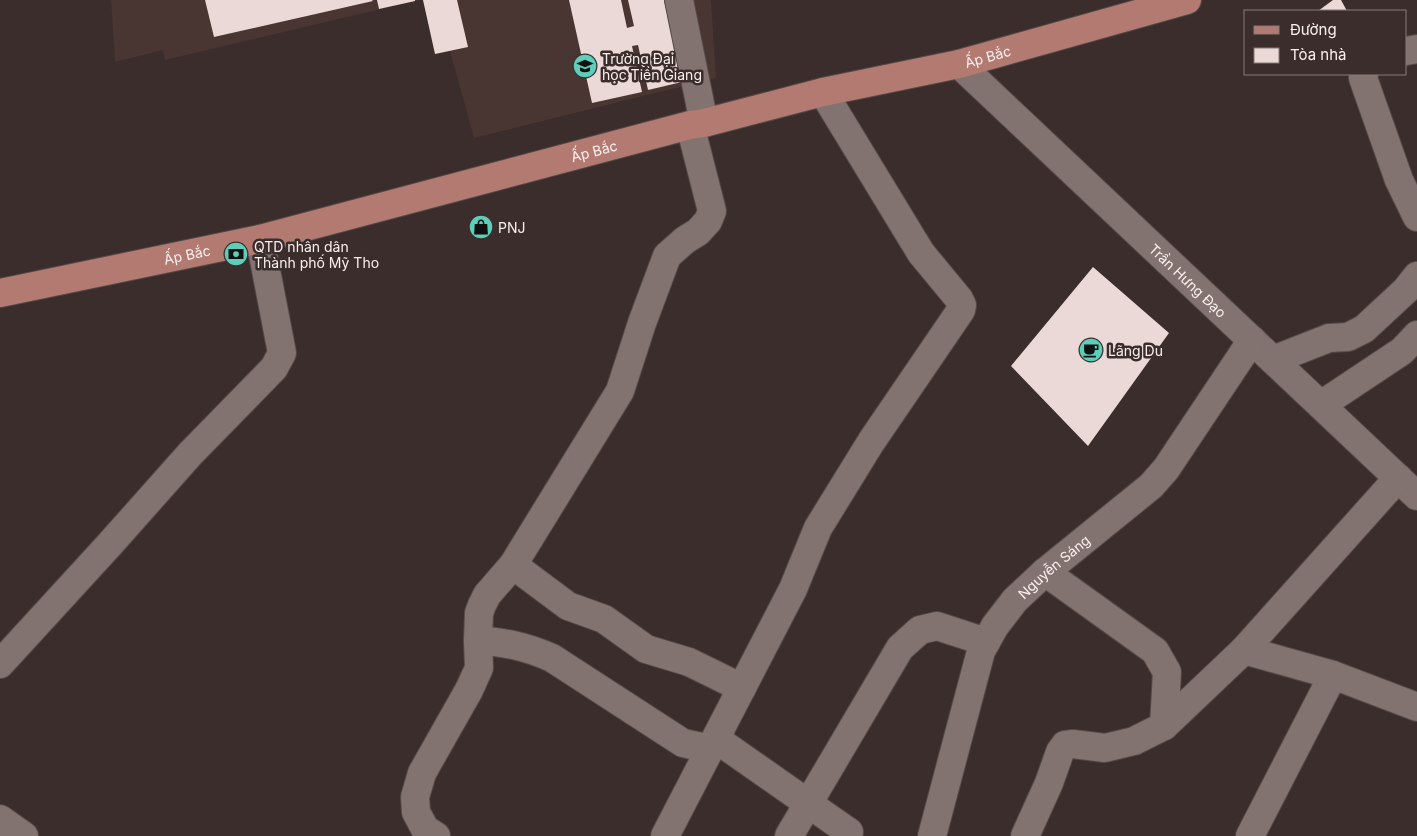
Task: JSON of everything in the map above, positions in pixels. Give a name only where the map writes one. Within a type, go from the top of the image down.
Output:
[{"type":"main road","name":"Ấp Bắc","points":[[0,293],[260,239],[823,92],[959,64],[1187,0]]},
{"type":"street","points":[[436,836],[425,829],[416,812],[415,798],[422,773],[469,690],[479,668],[479,613],[482,605],[487,595],[513,565],[620,391],[642,323],[667,256],[708,222],[712,211],[679,0]]},
{"type":"street","name":"Trần Hưng Đạo","points":[[959,64],[1408,487]]},
{"type":"street","points":[[1364,75],[1363,78],[1399,180],[1417,217]]},
{"type":"street","points":[[665,836],[714,744],[792,589],[818,528],[871,442],[962,310],[962,304],[959,299],[921,253],[823,92]]},
{"type":"street","points":[[0,664],[190,454],[280,360],[282,353],[260,239]]},
{"type":"street","points":[[1273,360],[1330,338],[1348,337],[1364,329],[1413,290]]},
{"type":"street","points":[[1321,405],[1394,357],[1417,335]]},
{"type":"street","name":"Nguyễn Sáng","points":[[932,836],[982,651],[995,626],[1015,600],[1045,572],[1152,486],[1166,469],[1252,340]]},
{"type":"street","points":[[1025,836],[1049,783],[1060,752],[1065,745],[1073,744],[1105,748],[1134,741],[1164,726],[1244,650],[1408,487]]},
{"type":"street","points":[[513,565],[568,606],[604,619],[653,652],[690,662],[742,688]]},
{"type":"street","points":[[1045,572],[1155,651],[1168,672],[1164,726]]},
{"type":"street","points":[[789,836],[900,648],[920,630],[937,626],[986,642]]},
{"type":"street","points":[[478,640],[510,643],[530,648],[552,658],[684,743],[714,744],[849,832]]},
{"type":"street","points":[[1244,650],[1333,675],[1417,707]]},
{"type":"street","points":[[1250,836],[1333,675]]},
{"type":"street","points":[[0,819],[24,836]]},
{"type":"shaded area","points":[[111,0],[419,0],[165,60],[163,50],[115,62]]},
{"type":"shaded area","name":"Trường Đại học Tiền Giang","points":[[423,0],[711,0],[716,78],[474,138],[450,51],[435,54]]},
{"type":"building","points":[[205,0],[372,0],[373,1],[214,37]]},
{"type":"building","points":[[377,0],[415,0],[415,1],[379,9]]},
{"type":"building","points":[[423,0],[457,0],[468,47],[435,54]]},
{"type":"building","points":[[569,0],[621,0],[627,28],[634,26],[628,0],[664,0],[682,82],[648,90],[638,45],[632,46],[642,92],[592,103]]},
{"type":"building","points":[[1333,0],[1341,0],[1346,10],[1319,10]]},
{"type":"building","name":"Lãng Du","points":[[1093,267],[1169,333],[1088,446],[1011,366]]},
{"type":"place","name":"Trường Đại học Tiền Giang","points":[[585,66]]},
{"type":"place","name":"PNJ","points":[[481,227]]},
{"type":"place","name":"QTD nhân dân Thành phố Mỹ Tho","points":[[236,254]]},
{"type":"place","name":"Lãng Du","points":[[1091,350]]}]
